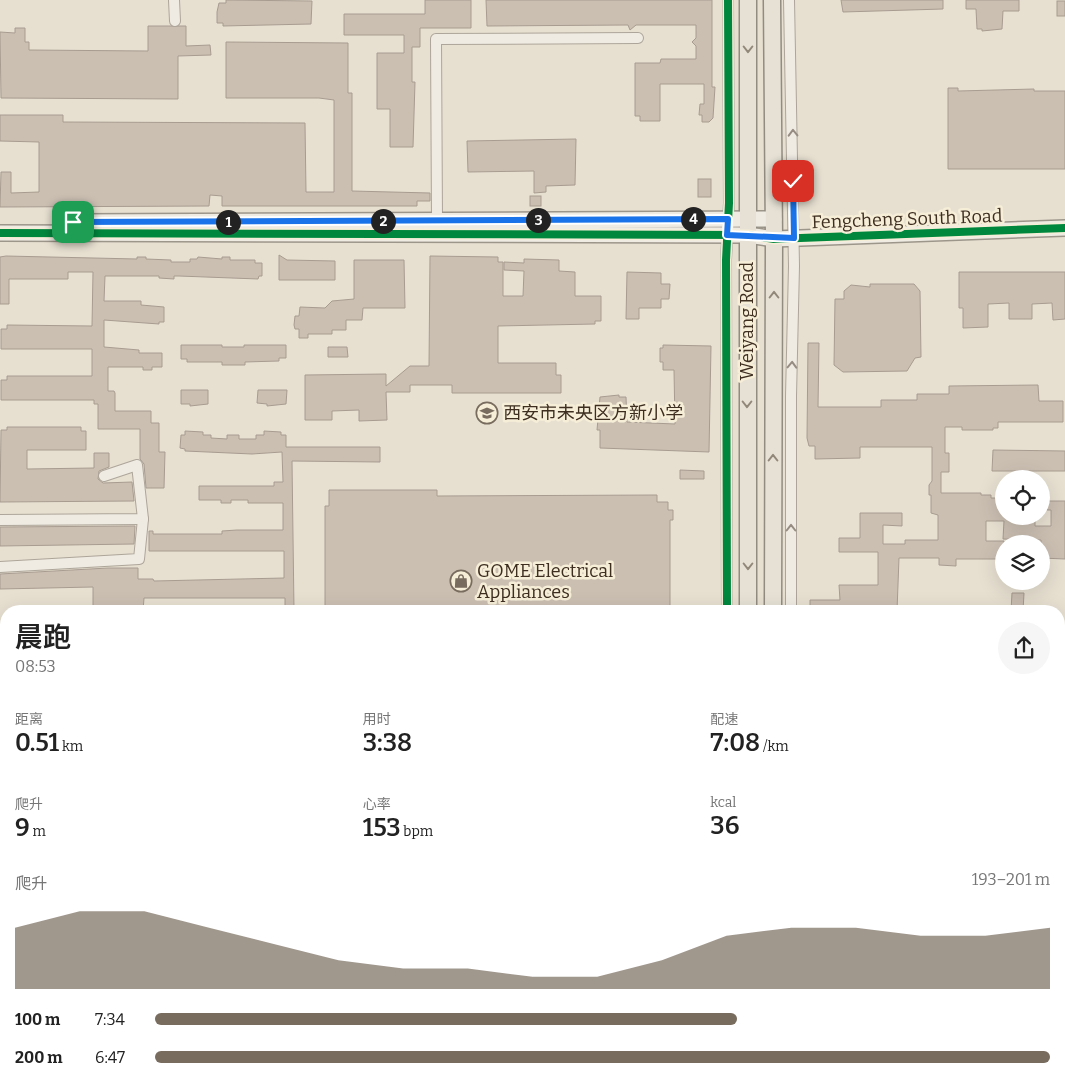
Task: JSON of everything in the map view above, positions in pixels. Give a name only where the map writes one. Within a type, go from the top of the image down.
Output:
[{"type":"main road","name":"Weiyang Road","points":[[748,0],[749,227],[746,261],[748,605]]},
{"type":"main road","name":"Weiyang Road","points":[[772,0],[774,219],[773,605]]},
{"type":"street","points":[[174,0],[174,21]]},
{"type":"street","points":[[727,605],[728,0]]},
{"type":"street","points":[[789,0],[794,238],[791,605]]},
{"type":"street","points":[[437,221],[436,39],[638,38]]},
{"type":"street","name":"Fengcheng South Road","points":[[0,223],[728,219],[774,239],[1065,228]]},
{"type":"street","name":"Fengcheng South Road","points":[[0,233],[727,235],[774,219]]},
{"type":"street","points":[[0,567],[139,559],[143,519],[137,465],[104,476]]},
{"type":"street","points":[[0,520],[143,519]]},
{"type":"building","points":[[226,0],[312,1],[311,24],[223,26],[223,23],[217,23],[217,12],[219,3],[226,3]]},
{"type":"building","points":[[425,0],[471,0],[471,28],[420,28],[420,47],[412,47],[412,82],[415,82],[413,147],[390,147],[390,109],[377,109],[377,53],[404,53],[404,35],[344,35],[344,14],[425,14]]},
{"type":"building","points":[[486,0],[712,0],[712,87],[715,87],[713,118],[709,122],[702,122],[702,115],[699,115],[700,104],[704,104],[704,84],[660,84],[660,121],[640,121],[640,116],[635,116],[635,63],[660,63],[661,59],[696,59],[696,46],[692,42],[696,38],[696,25],[636,25],[630,30],[628,25],[487,26]]},
{"type":"building","points":[[841,0],[943,0],[943,9],[843,12]]},
{"type":"building","points":[[966,0],[1019,0],[1019,11],[1003,11],[1002,29],[982,31],[982,29],[977,29],[976,9],[966,9]]},
{"type":"building","points":[[1057,1],[1065,1],[1065,16],[1057,16]]},
{"type":"building","points":[[148,26],[186,26],[186,46],[210,45],[211,55],[178,56],[178,99],[1,98],[0,32],[15,33],[15,28],[25,28],[25,42],[29,42],[29,50],[148,51]]},
{"type":"building","points":[[226,42],[348,43],[348,93],[352,93],[352,191],[430,193],[430,201],[417,201],[417,206],[222,206],[222,196],[210,195],[209,206],[0,207],[1,172],[11,172],[11,193],[39,192],[39,142],[0,141],[0,115],[63,115],[63,122],[305,123],[306,192],[334,192],[334,100],[319,98],[226,98]]},
{"type":"building","points":[[948,88],[958,88],[958,91],[1034,89],[1034,91],[1065,91],[1065,169],[948,169]]},
{"type":"building","points":[[576,139],[575,185],[546,186],[546,192],[534,193],[534,171],[468,172],[467,141]]},
{"type":"building","points":[[698,179],[711,179],[711,197],[698,197]]},
{"type":"building","points":[[530,196],[541,196],[541,206],[530,206]]},
{"type":"building","points":[[279,255],[287,260],[335,261],[335,280],[279,280]]},
{"type":"building","points":[[430,256],[498,257],[498,262],[503,262],[503,296],[523,296],[524,271],[504,270],[504,262],[524,263],[524,259],[559,260],[559,271],[575,272],[575,296],[601,296],[601,321],[595,321],[595,324],[498,326],[498,363],[556,363],[556,375],[561,375],[561,393],[452,393],[452,385],[410,385],[410,392],[386,392],[387,420],[359,421],[359,410],[332,411],[332,420],[305,420],[305,375],[386,374],[386,386],[410,366],[429,366]]},
{"type":"building","points":[[0,257],[137,259],[137,257],[146,257],[146,259],[171,260],[171,262],[190,262],[190,259],[197,259],[198,257],[222,259],[222,257],[230,257],[230,260],[255,260],[255,263],[262,263],[262,276],[259,276],[258,279],[174,276],[174,279],[159,278],[159,276],[105,276],[104,301],[141,301],[141,305],[164,307],[164,322],[159,322],[159,324],[104,320],[104,347],[139,350],[139,353],[162,353],[162,367],[152,367],[152,370],[143,370],[143,367],[108,367],[108,391],[114,391],[115,393],[115,411],[151,411],[151,423],[159,423],[159,452],[165,452],[164,488],[146,488],[144,464],[140,459],[140,429],[98,429],[98,404],[94,404],[94,400],[1,400],[1,380],[7,380],[7,376],[92,376],[92,349],[1,349],[1,329],[7,329],[7,325],[92,326],[93,272],[68,272],[68,279],[9,279],[9,304],[0,304]]},
{"type":"building","points":[[354,260],[404,260],[405,308],[363,308],[362,320],[346,320],[346,330],[332,330],[332,334],[308,334],[308,338],[299,338],[299,329],[295,329],[294,325],[295,316],[299,316],[300,307],[325,308],[332,301],[354,299]]},
{"type":"building","points":[[627,272],[661,273],[661,284],[670,284],[669,299],[661,299],[661,308],[639,308],[639,319],[626,319]]},
{"type":"building","points":[[959,272],[1065,272],[1065,319],[1053,320],[1052,303],[1032,304],[1032,319],[1009,319],[1009,303],[988,304],[988,327],[963,328],[963,308],[959,308]]},
{"type":"building","points":[[870,284],[914,284],[920,291],[921,357],[915,358],[907,371],[843,372],[834,365],[835,299],[844,299],[844,291],[851,285],[870,287]]},
{"type":"building","points":[[808,343],[819,343],[818,407],[881,407],[881,400],[917,400],[917,394],[949,394],[949,386],[1038,385],[1039,401],[1063,401],[1063,422],[998,422],[998,428],[993,428],[993,430],[962,430],[962,427],[945,427],[945,453],[949,453],[949,472],[941,472],[941,493],[981,493],[981,495],[991,495],[991,498],[995,498],[995,521],[986,521],[986,541],[995,541],[995,559],[956,559],[956,566],[939,565],[939,558],[899,558],[897,605],[810,605],[810,600],[840,600],[839,585],[878,585],[878,552],[839,552],[839,538],[860,538],[860,513],[902,513],[902,526],[883,525],[883,544],[905,544],[905,540],[938,540],[938,515],[931,513],[931,495],[929,495],[929,485],[932,481],[932,447],[860,447],[860,458],[815,459],[815,446],[809,446],[807,438]]},
{"type":"building","points":[[181,345],[244,347],[244,345],[286,345],[286,358],[279,358],[279,361],[245,362],[245,365],[222,365],[222,362],[187,362],[187,359],[181,359]]},
{"type":"building","points":[[663,345],[711,346],[709,452],[600,448],[600,430],[597,430],[600,397],[619,395],[619,397],[626,397],[627,422],[675,424],[674,370],[663,370],[663,362],[660,362],[660,348],[663,348]]},
{"type":"building","points":[[328,347],[347,347],[348,357],[328,357]]},
{"type":"building","points":[[181,390],[208,390],[208,404],[190,406],[190,404],[181,404]]},
{"type":"building","points":[[258,390],[287,390],[286,404],[267,406],[267,404],[257,403]]},
{"type":"building","points":[[7,427],[81,427],[81,431],[86,431],[86,450],[27,450],[27,469],[94,468],[94,453],[109,453],[109,467],[99,471],[98,479],[103,483],[132,482],[134,501],[0,502],[1,430],[7,430]]},
{"type":"building","points":[[185,431],[203,432],[203,435],[211,435],[211,438],[227,439],[227,435],[239,435],[239,439],[256,439],[256,435],[264,435],[264,431],[281,432],[281,435],[286,435],[286,447],[380,447],[380,462],[292,461],[294,605],[285,605],[285,598],[144,598],[143,605],[93,605],[93,587],[0,589],[0,574],[108,568],[138,568],[138,579],[153,579],[154,581],[284,578],[284,551],[149,551],[149,531],[153,531],[153,534],[222,534],[222,531],[237,530],[283,530],[283,503],[248,503],[248,500],[231,500],[231,503],[221,503],[221,500],[199,500],[199,486],[274,486],[274,482],[283,482],[282,452],[252,454],[185,451],[185,449],[180,448],[181,435],[185,435]]},
{"type":"building","points":[[993,450],[1065,451],[1065,471],[992,471]]},
{"type":"building","points":[[680,470],[704,471],[704,479],[680,479]]},
{"type":"building","points":[[329,490],[437,490],[437,496],[657,495],[657,502],[668,502],[668,510],[673,510],[673,520],[670,520],[670,605],[325,605],[325,506],[329,506]]},
{"type":"building","points":[[1050,501],[1065,501],[1065,559],[1050,558],[1050,535],[1003,535],[1004,525],[1051,526]]},
{"type":"building","points":[[135,526],[134,544],[0,546],[0,527]]},
{"type":"building","points":[[1012,593],[1024,593],[1023,605],[1011,605]]},
{"type":"cycle path","points":[[727,605],[726,260],[729,203],[728,0]]},
{"type":"cycle path","points":[[0,233],[748,235],[774,239],[1065,228]]},
{"type":"place","name":"西安市未央区方新小学","points":[[487,413]]},
{"type":"place","name":"GOME Electrical Appliances","points":[[461,581]]},
{"type":"route","points":[[73,222],[728,219],[727,235],[748,235],[774,239],[794,238],[793,181]]}]
